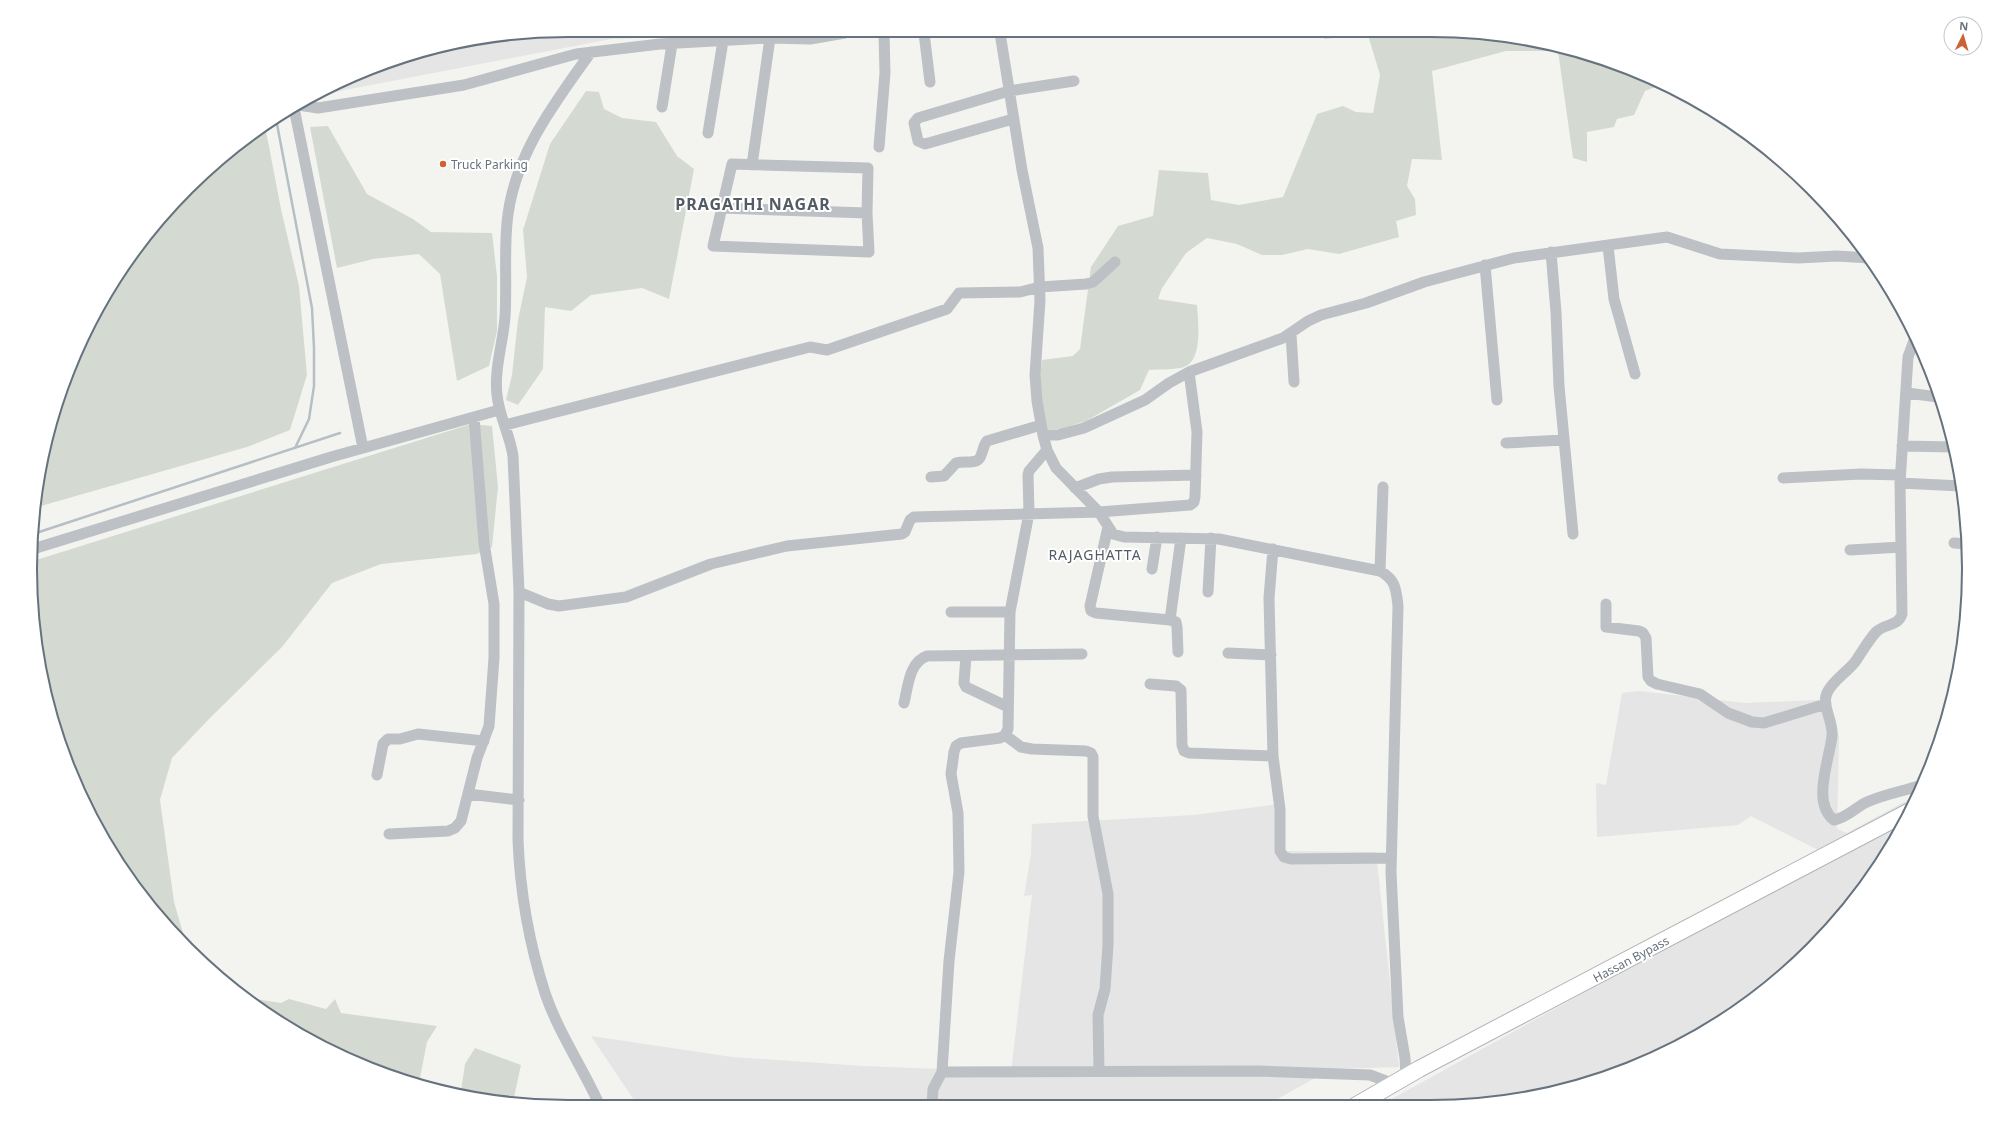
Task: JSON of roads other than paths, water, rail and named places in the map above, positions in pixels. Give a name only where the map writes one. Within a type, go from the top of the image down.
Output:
[{"type":"highway","name":"Hassan Bypass","points":[[1365,1100],[1400,1080],[1901,816]]},
{"type":"street","points":[[306,106],[318,108],[464,85],[576,54],[672,44],[770,38],[810,39],[822,37]]},
{"type":"street","points":[[879,147],[885,73],[884,37]]},
{"type":"street","points":[[924,37],[930,82]]},
{"type":"street","points":[[942,1072],[1258,1071],[1370,1075],[1400,1080],[1405,1058],[1398,1017],[1391,858],[1398,606],[1395,585],[1388,576],[1380,571],[1252,544],[1211,538],[1124,537],[1113,534],[1099,512],[1056,468],[1047,450],[1037,401],[1035,375],[1040,287],[1038,248],[1013,119],[1004,49],[1001,37]]},
{"type":"street","points":[[752,165],[770,38]]},
{"type":"street","points":[[708,133],[723,41]]},
{"type":"street","points":[[662,107],[672,44]]},
{"type":"street","points":[[591,52],[542,121],[523,159],[509,207],[506,224],[505,317],[497,371],[496,394],[499,410],[511,442],[513,456],[519,592],[519,868],[531,946],[546,994],[597,1100]]},
{"type":"street","points":[[1013,119],[925,144],[918,141],[914,123],[918,118],[1009,91],[1074,81]]},
{"type":"street","points":[[295,113],[363,448]]},
{"type":"street","points":[[732,164],[752,165],[868,168],[867,213],[869,252],[713,246],[732,164]]},
{"type":"street","points":[[721,208],[867,213]]},
{"type":"street","points":[[931,477],[944,476],[956,463],[977,461],[980,459],[984,444],[987,441],[1042,430],[1058,435],[1084,428],[1145,400],[1169,382],[1189,372],[1283,338],[1308,321],[1321,315],[1366,303],[1424,282],[1484,265],[1551,252],[1608,246],[1667,237],[1720,254],[1798,258],[1837,256],[1861,257]]},
{"type":"street","points":[[1608,246],[1614,299],[1635,374]]},
{"type":"street","points":[[1551,252],[1556,312],[1558,386],[1573,534]]},
{"type":"street","points":[[504,425],[810,347],[827,350],[947,309],[959,293],[1020,292],[1040,287],[1086,284],[1093,282],[1115,262]]},
{"type":"street","points":[[1484,265],[1497,400]]},
{"type":"street","points":[[1291,334],[1294,382]]},
{"type":"street","points":[[1913,345],[1908,357],[1907,393],[1900,479],[1902,614],[1897,623],[1876,632],[1854,663],[1826,694],[1826,704],[1832,736],[1823,785],[1826,806],[1830,817],[1834,820],[1841,819],[1866,803],[1915,787]]},
{"type":"street","points":[[519,592],[548,604],[559,606],[626,597],[712,564],[779,548],[807,543],[902,534],[907,530],[910,520],[914,517],[1099,512],[1190,505],[1194,502],[1195,498],[1196,420],[1189,372]]},
{"type":"street","points":[[1907,393],[1933,396]]},
{"type":"street","points":[[38,548],[363,448],[499,410]]},
{"type":"street","points":[[388,834],[448,831],[455,828],[461,821],[477,758],[489,726],[494,658],[494,604],[484,543],[474,417]]},
{"type":"street","points":[[1506,444],[1564,440]]},
{"type":"street","points":[[1902,446],[1948,447]]},
{"type":"street","points":[[932,1100],[933,1088],[942,1072],[949,961],[959,872],[958,813],[951,774],[954,752],[956,746],[961,743],[1000,738],[1006,735],[1008,729],[1008,654],[1010,612],[1028,513],[1029,471],[1047,450]]},
{"type":"street","points":[[1783,478],[1861,474],[1955,485]]},
{"type":"street","points":[[1075,488],[1099,479],[1112,477],[1196,475]]},
{"type":"street","points":[[1380,571],[1383,487]]},
{"type":"street","points":[[1108,527],[1090,606],[1091,611],[1170,620],[1176,622],[1178,627],[1178,652]]},
{"type":"street","points":[[1152,570],[1157,538]]},
{"type":"street","points":[[1170,620],[1181,538]]},
{"type":"street","points":[[1208,592],[1211,538]]},
{"type":"street","points":[[1954,543],[1961,544]]},
{"type":"street","points":[[1850,550],[1901,547]]},
{"type":"street","points":[[1273,549],[1269,598],[1274,756],[1280,809],[1280,851],[1284,857],[1291,859],[1391,858]]},
{"type":"street","points":[[1606,604],[1606,627],[1639,631],[1643,633],[1646,638],[1648,677],[1651,681],[1657,684],[1700,694],[1728,713],[1752,722],[1764,723],[1826,704]]},
{"type":"street","points":[[951,612],[1010,612]]},
{"type":"street","points":[[1228,653],[1271,655]]},
{"type":"street","points":[[904,703],[915,664],[919,658],[927,656],[1008,654],[1082,654]]},
{"type":"street","points":[[966,656],[964,683],[966,687],[1008,708]]},
{"type":"street","points":[[1150,684],[1176,686],[1181,690],[1182,745],[1184,751],[1274,756]]},
{"type":"street","points":[[377,775],[384,744],[388,739],[400,739],[418,734],[484,740]]},
{"type":"street","points":[[1006,735],[1021,747],[1032,749],[1086,751],[1091,753],[1094,757],[1093,816],[1108,894],[1108,945],[1105,989],[1098,1015],[1099,1071]]},
{"type":"street","points":[[468,794],[519,800]]},
{"type":"waterway","points":[[277,124],[312,308],[314,386],[309,419],[295,448]]},
{"type":"waterway","points":[[38,532],[340,433]]},
{"type":"place","name":"Truck Parking","points":[[443,164]]},
{"type":"district","name":"PRAGATHI NAGAR","points":[[753,204]]},
{"type":"district","name":"RAJAGHATTA","points":[[1095,554]]}]
